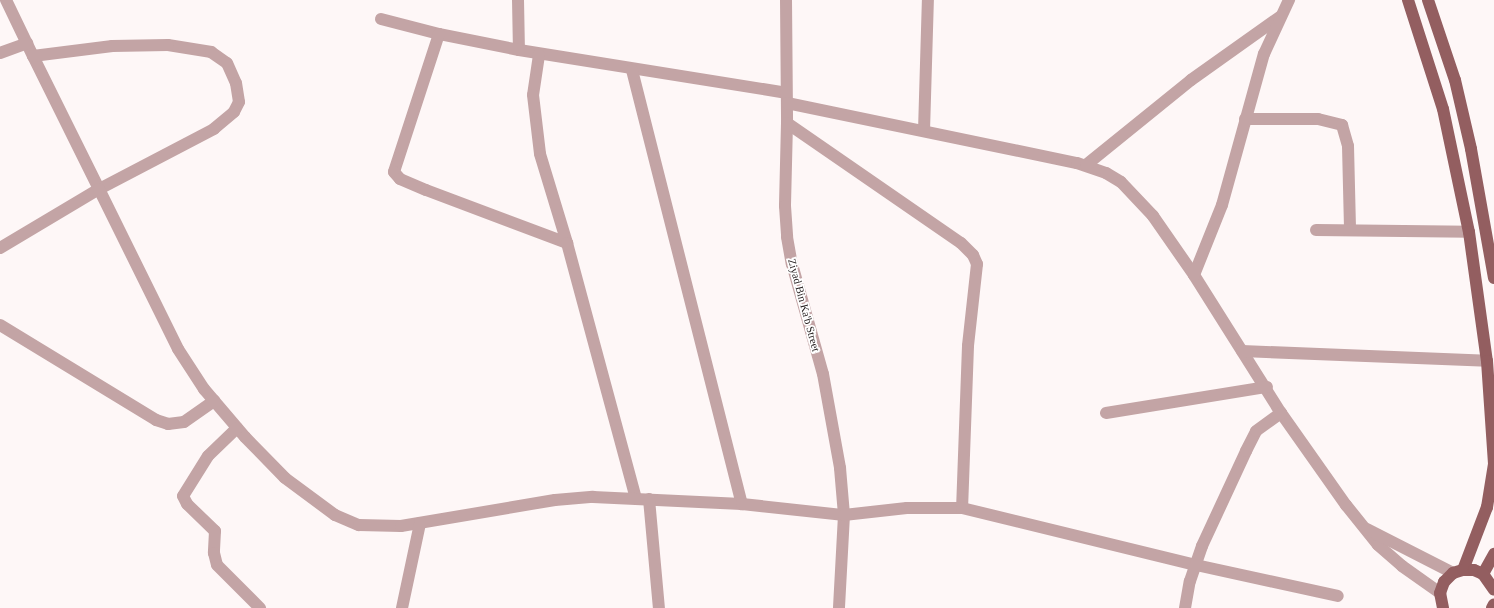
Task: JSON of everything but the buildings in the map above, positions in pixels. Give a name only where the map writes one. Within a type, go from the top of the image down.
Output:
[{"type":"main road","points":[[1408,0],[1443,109],[1469,232],[1487,361],[1494,464],[1487,507],[1458,572]]},
{"type":"main road","points":[[1428,0],[1455,80],[1471,149],[1494,278]]},
{"type":"main road","points":[[1483,574],[1494,554]]},
{"type":"main road","points":[[1443,608],[1440,593],[1444,582],[1458,572],[1474,570],[1483,574],[1494,590]]},
{"type":"main road","points":[[1492,608],[1494,604]]},
{"type":"street","points":[[6,0],[178,349],[214,401],[237,428],[285,478],[335,515],[359,524],[380,527],[420,523],[555,500],[636,498],[742,504],[844,514],[907,508],[962,508],[1196,565],[1338,596]]},
{"type":"street","points":[[518,0],[519,50]]},
{"type":"street","name":"Ziyad Bin Ka'b Street","points":[[786,0],[788,123],[785,157],[787,237],[792,264],[828,396],[840,468],[844,514],[839,608]]},
{"type":"street","points":[[924,131],[928,0]]},
{"type":"street","points":[[1194,275],[1222,205],[1264,54],[1289,0]]},
{"type":"street","points":[[1086,165],[1191,80],[1282,16]]},
{"type":"street","points":[[381,19],[439,34],[519,50],[787,98],[924,131],[1086,165],[1106,173],[1134,194],[1194,275],[1242,351],[1267,387],[1282,413],[1364,528],[1378,545],[1402,566],[1440,593]]},
{"type":"street","points":[[439,34],[394,169],[395,174],[426,190],[567,243]]},
{"type":"street","points":[[0,53],[27,43]]},
{"type":"street","points":[[0,248],[99,189],[226,121],[239,102],[236,83],[227,63],[211,52],[168,45],[112,46],[33,56]]},
{"type":"street","points":[[540,54],[533,95],[540,154],[567,243],[636,498]]},
{"type":"street","points":[[632,70],[742,504]]},
{"type":"street","points":[[1245,119],[1318,119],[1332,121],[1342,125],[1347,134],[1348,146],[1350,229]]},
{"type":"street","points":[[788,123],[961,243],[973,255],[977,264],[968,346],[962,508]]},
{"type":"street","points":[[1316,230],[1350,229],[1469,232]]},
{"type":"street","points":[[0,324],[156,420],[168,424],[184,422],[214,401]]},
{"type":"street","points":[[1242,351],[1487,361]]},
{"type":"street","points":[[1106,413],[1267,387]]},
{"type":"street","points":[[1185,608],[1196,565],[1256,431],[1282,413]]},
{"type":"street","points":[[237,428],[208,456],[183,496],[215,531],[214,553],[217,565],[260,608]]},
{"type":"street","points":[[649,499],[659,608]]},
{"type":"street","points":[[402,608],[420,523]]},
{"type":"street","points":[[1364,528],[1458,572]]}]
